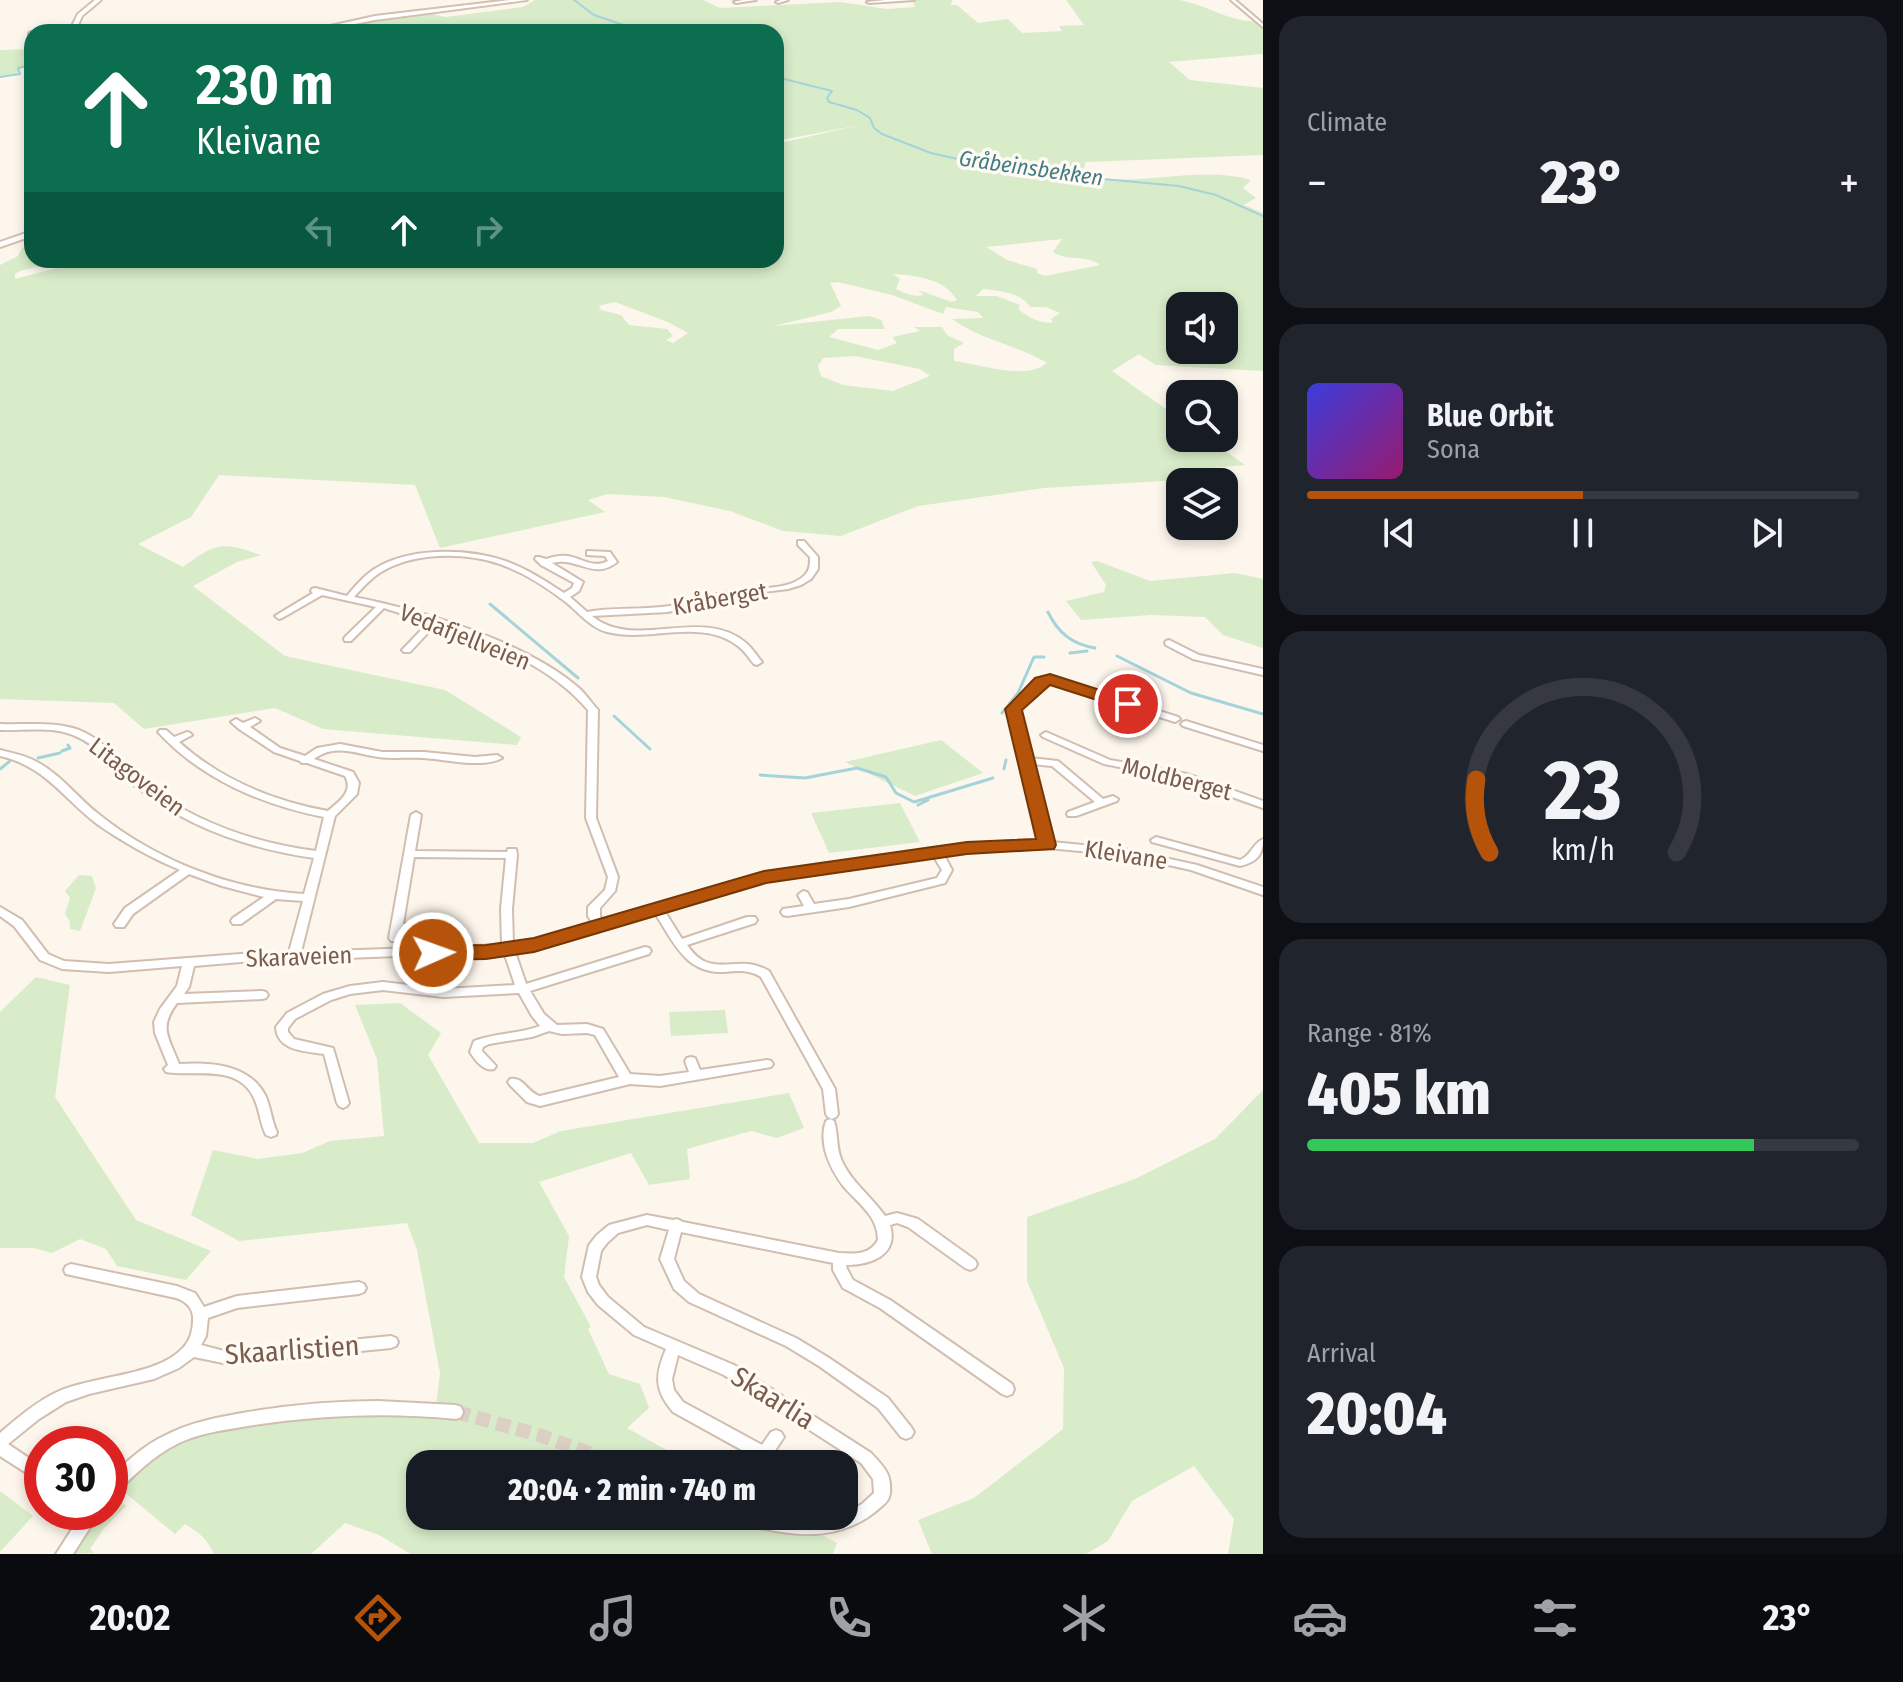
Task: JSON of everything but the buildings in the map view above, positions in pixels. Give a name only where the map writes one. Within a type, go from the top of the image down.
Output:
[{"type":"main road","points":[[76,24],[80,15],[98,0]]},
{"type":"main road","points":[[344,24],[524,0]]},
{"type":"main road","points":[[0,245],[24,236]]},
{"type":"street","points":[[736,2],[754,0]]},
{"type":"street","points":[[778,2],[786,0]]},
{"type":"street","points":[[862,0],[897,7]]},
{"type":"street","points":[[869,2],[912,0]]},
{"type":"street","points":[[1233,0],[1263,26]]},
{"type":"street","name":"Kråberget","points":[[588,614],[667,609],[723,595],[794,585],[806,578],[814,567],[812,554],[801,543]]},
{"type":"street","points":[[564,597],[576,589],[579,582],[542,561],[567,557],[594,568],[606,567],[613,562],[607,554],[590,553]]},
{"type":"street","points":[[349,598],[369,577],[384,568],[439,556],[471,557],[502,562],[564,597],[611,631],[689,629],[720,634],[745,645],[757,662]]},
{"type":"street","name":"Vedafjellveien","points":[[279,616],[317,592],[349,598],[433,622],[519,654],[571,686],[593,710],[591,818],[613,877],[610,891],[594,907],[594,916],[605,924]]},
{"type":"street","points":[[348,639],[382,606]]},
{"type":"street","points":[[407,650],[433,622]]},
{"type":"street","points":[[1169,643],[1196,657],[1263,672]]},
{"type":"street","points":[[1047,845],[1014,709],[1045,680],[1054,680],[1175,719]]},
{"type":"street","points":[[255,721],[239,724],[277,750],[340,770],[353,778],[353,792],[330,815],[294,957]]},
{"type":"street","points":[[1186,724],[1263,748]]},
{"type":"street","name":"Litagoveien","points":[[1,728],[54,728],[80,734],[99,746],[141,786],[187,815],[253,841],[318,855]]},
{"type":"street","points":[[163,732],[224,780],[286,805],[330,815]]},
{"type":"street","points":[[172,741],[187,735]]},
{"type":"street","name":"Moldberget","points":[[1046,735],[1107,762],[1183,776],[1263,805]]},
{"type":"street","points":[[305,761],[320,750],[340,747],[382,755],[475,760],[497,758]]},
{"type":"street","points":[[0,753],[22,757],[40,765],[80,805],[114,831],[188,870],[274,895],[307,898]]},
{"type":"street","points":[[1025,761],[1058,764],[1108,801],[1072,814]]},
{"type":"street","points":[[414,927],[396,933],[416,815]]},
{"type":"street","points":[[1156,840],[1250,866],[1263,842]]},
{"type":"street","name":"Kleivane","points":[[755,879],[985,846],[1047,845],[1146,856],[1262,889]]},
{"type":"street","points":[[787,912],[941,881],[947,870],[937,852]]},
{"type":"street","points":[[410,854],[512,853],[505,929],[507,950],[522,989],[538,1016],[550,1026],[563,1030],[587,1028],[599,1032],[627,1080]]},
{"type":"street","points":[[120,924],[129,911],[188,870]]},
{"type":"street","name":"Skaraveien","points":[[0,911],[18,923],[44,957],[62,965],[109,968],[294,957],[507,950],[755,879]]},
{"type":"street","points":[[237,921],[274,895]]},
{"type":"street","points":[[803,895],[811,909]]},
{"type":"street","points":[[657,908],[681,943],[704,966],[751,966],[765,974],[829,1089],[829,1143],[834,1159],[854,1191],[881,1222],[897,1218],[913,1223],[970,1264]]},
{"type":"street","points":[[681,943],[751,920]]},
{"type":"street","points":[[343,1103],[329,1051],[297,1045],[284,1038],[282,1027],[291,1016],[327,997],[383,986],[443,993],[522,989],[645,951]]},
{"type":"street","points":[[189,962],[183,987],[160,1022],[173,1068],[226,1070],[240,1076],[259,1094],[264,1122],[271,1132]]},
{"type":"street","points":[[175,999],[262,995]]},
{"type":"street","points":[[490,1066],[476,1052],[478,1044],[493,1037],[532,1034],[550,1026]]},
{"type":"street","points":[[691,1061],[696,1075]]},
{"type":"street","points":[[514,1082],[531,1099],[540,1101],[627,1080],[656,1081],[767,1064]]},
{"type":"street","name":"Skaarlia","points":[[855,1450],[729,1370],[673,1349],[619,1317],[593,1288],[589,1263],[594,1249],[614,1229],[647,1220],[839,1259],[864,1259],[879,1250],[885,1238],[881,1222]]},
{"type":"street","name":"Skaarlia","points":[[677,1224],[667,1259],[679,1285],[694,1298],[791,1342],[824,1362],[883,1403],[906,1432]]},
{"type":"street","points":[[839,1259],[843,1279],[848,1284],[885,1304],[1007,1389]]},
{"type":"street","name":"Skaarlistien","points":[[24,1463],[0,1445],[35,1412],[71,1393],[162,1370],[193,1350],[201,1332],[201,1314],[190,1297],[71,1270]]},
{"type":"street","name":"Skaarlistien","points":[[201,1314],[237,1302],[359,1288]]},
{"type":"street","name":"Skaarlistien","points":[[193,1350],[228,1358],[391,1342]]},
{"type":"street","name":"Skaarlia","points":[[673,1349],[663,1377],[664,1389],[670,1399],[678,1407],[755,1450]]},
{"type":"street","points":[[128,1470],[175,1438],[235,1421],[326,1408],[377,1405],[456,1412]]},
{"type":"street","name":"Skaarlia","points":[[767,1450],[776,1437]]},
{"type":"street","name":"Skaarlia","points":[[858,1452],[881,1477],[882,1496],[858,1515]]},
{"type":"street","points":[[64,1554],[80,1530]]},
{"type":"green space","points":[[535,0],[703,0],[720,8],[840,2],[887,9],[915,7],[912,0],[952,0],[951,5],[957,5],[978,23],[1008,19],[1022,33],[1062,31],[1059,26],[1084,25],[1066,0],[1179,0],[1238,19],[1257,21],[1263,26],[1263,54],[1169,62],[1190,80],[1263,88],[1263,155],[1086,162],[1082,174],[1123,179],[1209,175],[1251,180],[1243,188],[1256,198],[1244,205],[1263,213],[1263,371],[1156,365],[1139,354],[1112,371],[1166,409],[1166,452],[1227,452],[1245,465],[1166,468],[1166,481],[1044,488],[918,506],[841,536],[783,531],[730,511],[664,497],[607,494],[588,500],[605,512],[440,548],[415,485],[219,475],[191,517],[138,544],[183,567],[203,553],[219,547],[227,546],[261,555],[237,562],[193,586],[285,656],[445,690],[521,737],[517,745],[323,729],[275,708],[144,729],[114,703],[0,699],[0,265],[18,256],[22,248],[24,268],[32,268],[15,274],[15,279],[57,268],[784,268],[784,142],[860,125],[784,139],[784,24],[335,24],[411,9],[445,17],[523,7]],"holes":[[[1062,239],[1053,252],[1100,265],[1045,276],[1037,273],[1037,269],[1007,260],[986,247]],[[893,274],[920,277],[937,283],[957,300],[952,302],[918,290],[924,295],[906,294],[896,289],[900,279]],[[838,282],[892,295],[943,314],[946,307],[978,312],[983,318],[952,319],[1047,363],[1027,371],[1015,371],[954,361],[954,349],[964,343],[947,335],[942,327],[914,327],[920,331],[892,337],[897,343],[878,350],[829,337],[838,329],[885,329],[881,320],[869,316],[774,326],[831,312],[841,306],[830,283]],[[983,289],[1015,295],[1030,307],[1046,307],[1060,313],[1051,319],[1053,322],[1039,321],[1021,311],[1018,308],[1020,305],[997,296],[976,296]],[[615,302],[668,322],[688,333],[673,343],[666,340],[673,336],[667,329],[629,325],[621,315],[601,310],[599,306]],[[855,356],[920,369],[930,376],[893,391],[843,385],[821,376],[818,366],[823,358]]]},
{"type":"green space","points":[[24,49],[24,67],[16,75],[0,78],[0,50]]},
{"type":"green space","points":[[1097,561],[1150,581],[1235,573],[1263,579],[1263,648],[1223,635],[1205,617],[1151,615],[1081,620],[1066,601],[1104,592],[1106,585],[1091,562]]},
{"type":"green space","points":[[941,740],[983,773],[915,796],[845,762]]},
{"type":"green space","points":[[900,803],[920,842],[829,853],[811,813]]},
{"type":"green space","points":[[79,875],[92,876],[96,888],[80,931],[70,929],[65,914],[70,898],[65,891]]},
{"type":"green space","points":[[36,977],[70,985],[55,1097],[136,1220],[211,1251],[186,1280],[117,1266],[106,1249],[80,1239],[52,1253],[34,1248],[0,1248],[0,1012]]},
{"type":"green space","points":[[400,1003],[441,1033],[428,1055],[479,1143],[533,1143],[561,1131],[789,1093],[804,1128],[777,1138],[751,1131],[687,1149],[690,1179],[649,1185],[631,1153],[539,1182],[569,1236],[564,1277],[591,1327],[588,1329],[609,1374],[640,1384],[649,1408],[627,1428],[667,1450],[406,1450],[406,1530],[813,1530],[837,1543],[833,1554],[411,1554],[379,1535],[345,1523],[311,1554],[214,1554],[206,1540],[195,1530],[185,1524],[175,1534],[128,1495],[128,1478],[148,1461],[184,1441],[224,1428],[266,1419],[310,1415],[435,1413],[440,1373],[417,1250],[407,1223],[239,1241],[191,1215],[213,1150],[258,1159],[302,1153],[330,1141],[384,1136],[377,1059],[355,1005]]},
{"type":"green space","points":[[725,1010],[728,1033],[671,1036],[669,1012]]},
{"type":"green space","points":[[1263,1090],[1263,1554],[1228,1554],[1234,1519],[1194,1466],[1132,1501],[1108,1541],[1086,1554],[932,1554],[918,1520],[974,1498],[1063,1429],[1064,1368],[1027,1281],[1027,1217],[1135,1179],[1215,1139]]},
{"type":"green space","points":[[0,1491],[24,1509],[24,1526],[0,1552]]},
{"type":"green space","points":[[89,1530],[103,1530],[90,1549],[94,1553],[72,1554]]},
{"type":"waterway","name":"Gråbeinsbekken","points":[[574,0],[594,15],[620,24]]},
{"type":"waterway","points":[[0,77],[20,74],[18,68],[24,67]]},
{"type":"waterway","name":"Gråbeinsbekken","points":[[784,79],[832,91],[827,98],[829,102],[857,110],[870,118],[874,128],[882,134],[931,153],[1006,170],[1179,186],[1216,195],[1263,216]]},
{"type":"waterway","points":[[490,604],[578,678]]},
{"type":"waterway","points":[[1048,612],[1056,626],[1067,636],[1079,644],[1095,648]]},
{"type":"waterway","points":[[1070,653],[1087,651]]},
{"type":"waterway","points":[[1117,656],[1191,693],[1263,714]]},
{"type":"waterway","points":[[1002,713],[1018,693],[1034,657],[1044,657]]},
{"type":"waterway","points":[[614,716],[650,749]]},
{"type":"waterway","points":[[62,751],[70,748],[68,745]]},
{"type":"waterway","points":[[38,758],[60,753]]},
{"type":"waterway","points":[[1004,769],[1006,760]]},
{"type":"waterway","points":[[0,769],[10,761]]},
{"type":"waterway","points":[[760,775],[805,778],[857,768],[886,777],[896,793],[914,802],[993,778]]},
{"type":"waterway","points":[[918,805],[928,800]]},
{"type":"tunnel","points":[[456,1412],[581,1450]]},
{"type":"route","points":[[433,953],[486,952],[534,945],[764,877],[967,848],[1047,845],[1014,709],[1041,682],[1050,679],[1128,704]]}]
